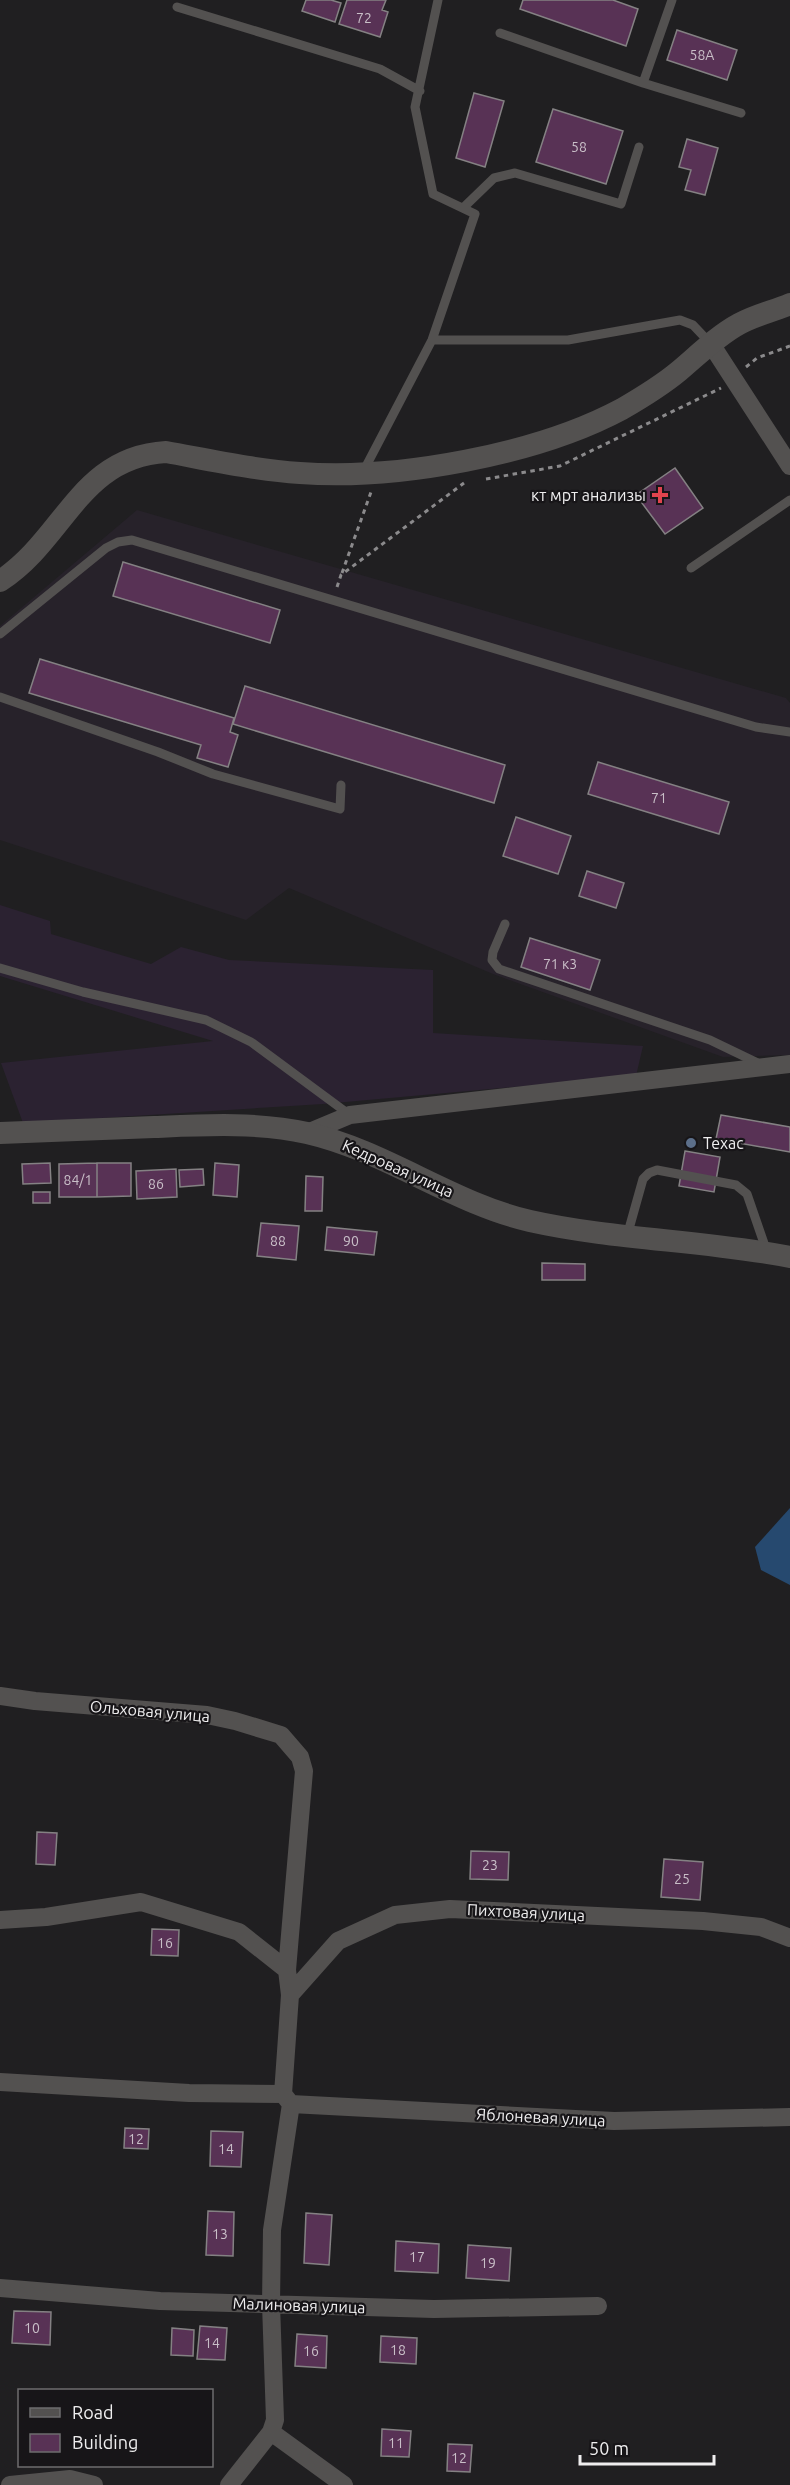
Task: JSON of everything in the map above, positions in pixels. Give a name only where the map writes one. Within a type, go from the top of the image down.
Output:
[{"type":"street","points":[[0,581],[21,566],[38,549],[98,478],[116,464],[136,456],[166,452],[301,473],[368,480],[500,453],[587,424],[646,394],[740,324],[790,304]]},
{"type":"street","points":[[711,344],[790,466]]},
{"type":"street","points":[[307,1133],[350,1115],[790,1064]]},
{"type":"street","name":"Кедровая улица","points":[[0,1133],[196,1125],[280,1129],[307,1133],[358,1149],[467,1199],[513,1217],[627,1236],[767,1252],[790,1257]]},
{"type":"street","name":"Ольховая улица","points":[[0,1696],[207,1715],[281,1735],[293,1746],[300,1757],[304,1771],[287,1970]]},
{"type":"street","points":[[0,1920],[46,1917],[141,1902],[239,1932],[287,1970],[290,1995],[287,2099],[273,2230],[271,2304],[275,2420],[271,2432],[229,2485]]},
{"type":"street","name":"Пихтовая улица","points":[[290,1995],[338,1941],[395,1915],[450,1909],[703,1921],[761,1928],[790,1938]]},
{"type":"street","name":"Яблоневая улица","points":[[0,2082],[614,2121],[790,2117]]},
{"type":"street","name":"Малиновая улица","points":[[0,2288],[160,2301],[434,2309],[598,2306]]},
{"type":"street","points":[[271,2432],[344,2485]]},
{"type":"street","points":[[10,2485],[70,2479],[94,2485]]},
{"type":"lane","points":[[368,480],[432,340],[475,214],[433,194],[415,107],[438,0]]},
{"type":"lane","points":[[643,83],[672,0]]},
{"type":"lane","points":[[177,7],[380,69],[420,91]]},
{"type":"lane","points":[[500,33],[643,83],[741,113]]},
{"type":"lane","points":[[463,208],[494,178],[515,172],[621,204],[639,147]]},
{"type":"lane","points":[[432,340],[568,340],[680,321],[693,325],[711,344]]},
{"type":"lane","points":[[691,568],[790,500]]},
{"type":"lane","points":[[0,634],[106,548],[118,542],[132,540],[756,727],[790,732]]},
{"type":"lane","points":[[0,697],[158,752],[213,774],[340,809],[341,785]]},
{"type":"lane","points":[[504,924],[492,952],[492,960],[499,969],[710,1040],[767,1067]]},
{"type":"lane","points":[[0,969],[83,992],[206,1020],[252,1042],[350,1115]]},
{"type":"lane","points":[[627,1236],[644,1179],[649,1173],[657,1170],[743,1188],[767,1252]]},
{"type":"path","points":[[484,479],[560,466],[728,385],[757,358],[790,346]]},
{"type":"path","points":[[332,600],[368,480]]},
{"type":"path","points":[[341,574],[463,483],[473,481]]},
{"type":"shaded area","points":[[137,510],[786,698],[790,703],[790,1055],[723,1057],[493,974],[289,888],[246,920],[0,840],[0,626]]},
{"type":"shaded area","points":[[0,905],[50,921],[51,934],[151,964],[181,947],[229,960],[433,970],[433,1033],[643,1046],[636,1076],[323,1104],[23,1123],[1,1063],[213,1041],[0,976]]},
{"type":"water","points":[[790,1508],[790,1585],[761,1570],[755,1547]]},
{"type":"building","points":[[306,0],[331,0],[341,3],[335,22],[302,11]]},
{"type":"building","points":[[347,0],[386,0],[382,10],[388,12],[380,37],[339,24]]},
{"type":"building","points":[[523,0],[613,0],[638,9],[626,46],[520,9]]},
{"type":"building","points":[[677,30],[737,50],[727,80],[667,60]]},
{"type":"building","points":[[474,93],[504,101],[485,167],[456,158]]},
{"type":"building","points":[[553,109],[623,131],[606,184],[536,162]]},
{"type":"building","points":[[687,139],[718,148],[705,195],[685,190],[691,170],[679,167]]},
{"type":"building","points":[[675,468],[703,508],[665,534],[636,495]]},
{"type":"building","points":[[123,562],[280,610],[270,643],[113,596]]},
{"type":"building","points":[[40,659],[234,718],[230,732],[238,735],[228,767],[197,758],[201,745],[29,693]]},
{"type":"building","points":[[245,686],[505,765],[494,803],[233,724]]},
{"type":"building","points":[[598,762],[729,802],[719,834],[588,794]]},
{"type":"building","points":[[516,817],[571,836],[558,874],[503,856]]},
{"type":"building","points":[[587,871],[624,883],[616,908],[579,896]]},
{"type":"building","points":[[530,938],[600,960],[590,990],[521,967]]},
{"type":"building","points":[[721,1115],[790,1127],[790,1152],[716,1139]]},
{"type":"building","points":[[685,1151],[720,1157],[714,1192],[679,1186]]},
{"type":"building","points":[[50,1163],[51,1183],[23,1184],[22,1164]]},
{"type":"building","points":[[97,1163],[131,1163],[131,1196],[97,1197]]},
{"type":"building","points":[[97,1163],[97,1197],[59,1197],[59,1164]]},
{"type":"building","points":[[215,1163],[239,1165],[237,1197],[213,1195]]},
{"type":"building","points":[[176,1169],[177,1197],[137,1199],[136,1171]]},
{"type":"building","points":[[203,1169],[204,1185],[180,1187],[179,1170]]},
{"type":"building","points":[[306,1176],[323,1177],[322,1211],[305,1211]]},
{"type":"building","points":[[33,1192],[50,1192],[50,1203],[33,1203]]},
{"type":"building","points":[[261,1223],[299,1226],[296,1260],[257,1256]]},
{"type":"building","points":[[327,1227],[377,1232],[374,1255],[325,1250]]},
{"type":"building","points":[[542,1263],[585,1264],[585,1280],[542,1280]]},
{"type":"building","points":[[37,1832],[57,1833],[55,1865],[36,1864]]},
{"type":"building","points":[[471,1851],[509,1852],[508,1880],[470,1879]]},
{"type":"building","points":[[664,1859],[703,1862],[700,1900],[661,1897]]},
{"type":"building","points":[[152,1929],[179,1930],[178,1956],[151,1955]]},
{"type":"building","points":[[125,2128],[149,2129],[148,2149],[124,2148]]},
{"type":"building","points":[[211,2131],[243,2132],[241,2167],[210,2166]]},
{"type":"building","points":[[208,2211],[234,2212],[233,2256],[206,2255]]},
{"type":"building","points":[[306,2213],[332,2215],[329,2265],[304,2263]]},
{"type":"building","points":[[396,2241],[439,2244],[438,2273],[395,2271]]},
{"type":"building","points":[[468,2245],[511,2248],[509,2281],[466,2278]]},
{"type":"building","points":[[14,2311],[51,2312],[50,2345],[12,2343]]},
{"type":"building","points":[[200,2326],[227,2328],[225,2360],[197,2359]]},
{"type":"building","points":[[172,2328],[194,2330],[193,2356],[171,2355]]},
{"type":"building","points":[[297,2334],[327,2336],[326,2368],[295,2366]]},
{"type":"building","points":[[381,2336],[417,2338],[416,2364],[380,2362]]},
{"type":"building","points":[[382,2429],[411,2431],[409,2457],[381,2456]]},
{"type":"building","points":[[448,2444],[472,2445],[470,2472],[447,2471]]},
{"type":"place","name":"кт мрт анализы","points":[[660,495]]},
{"type":"place","name":"Техас","points":[[691,1143]]}]
